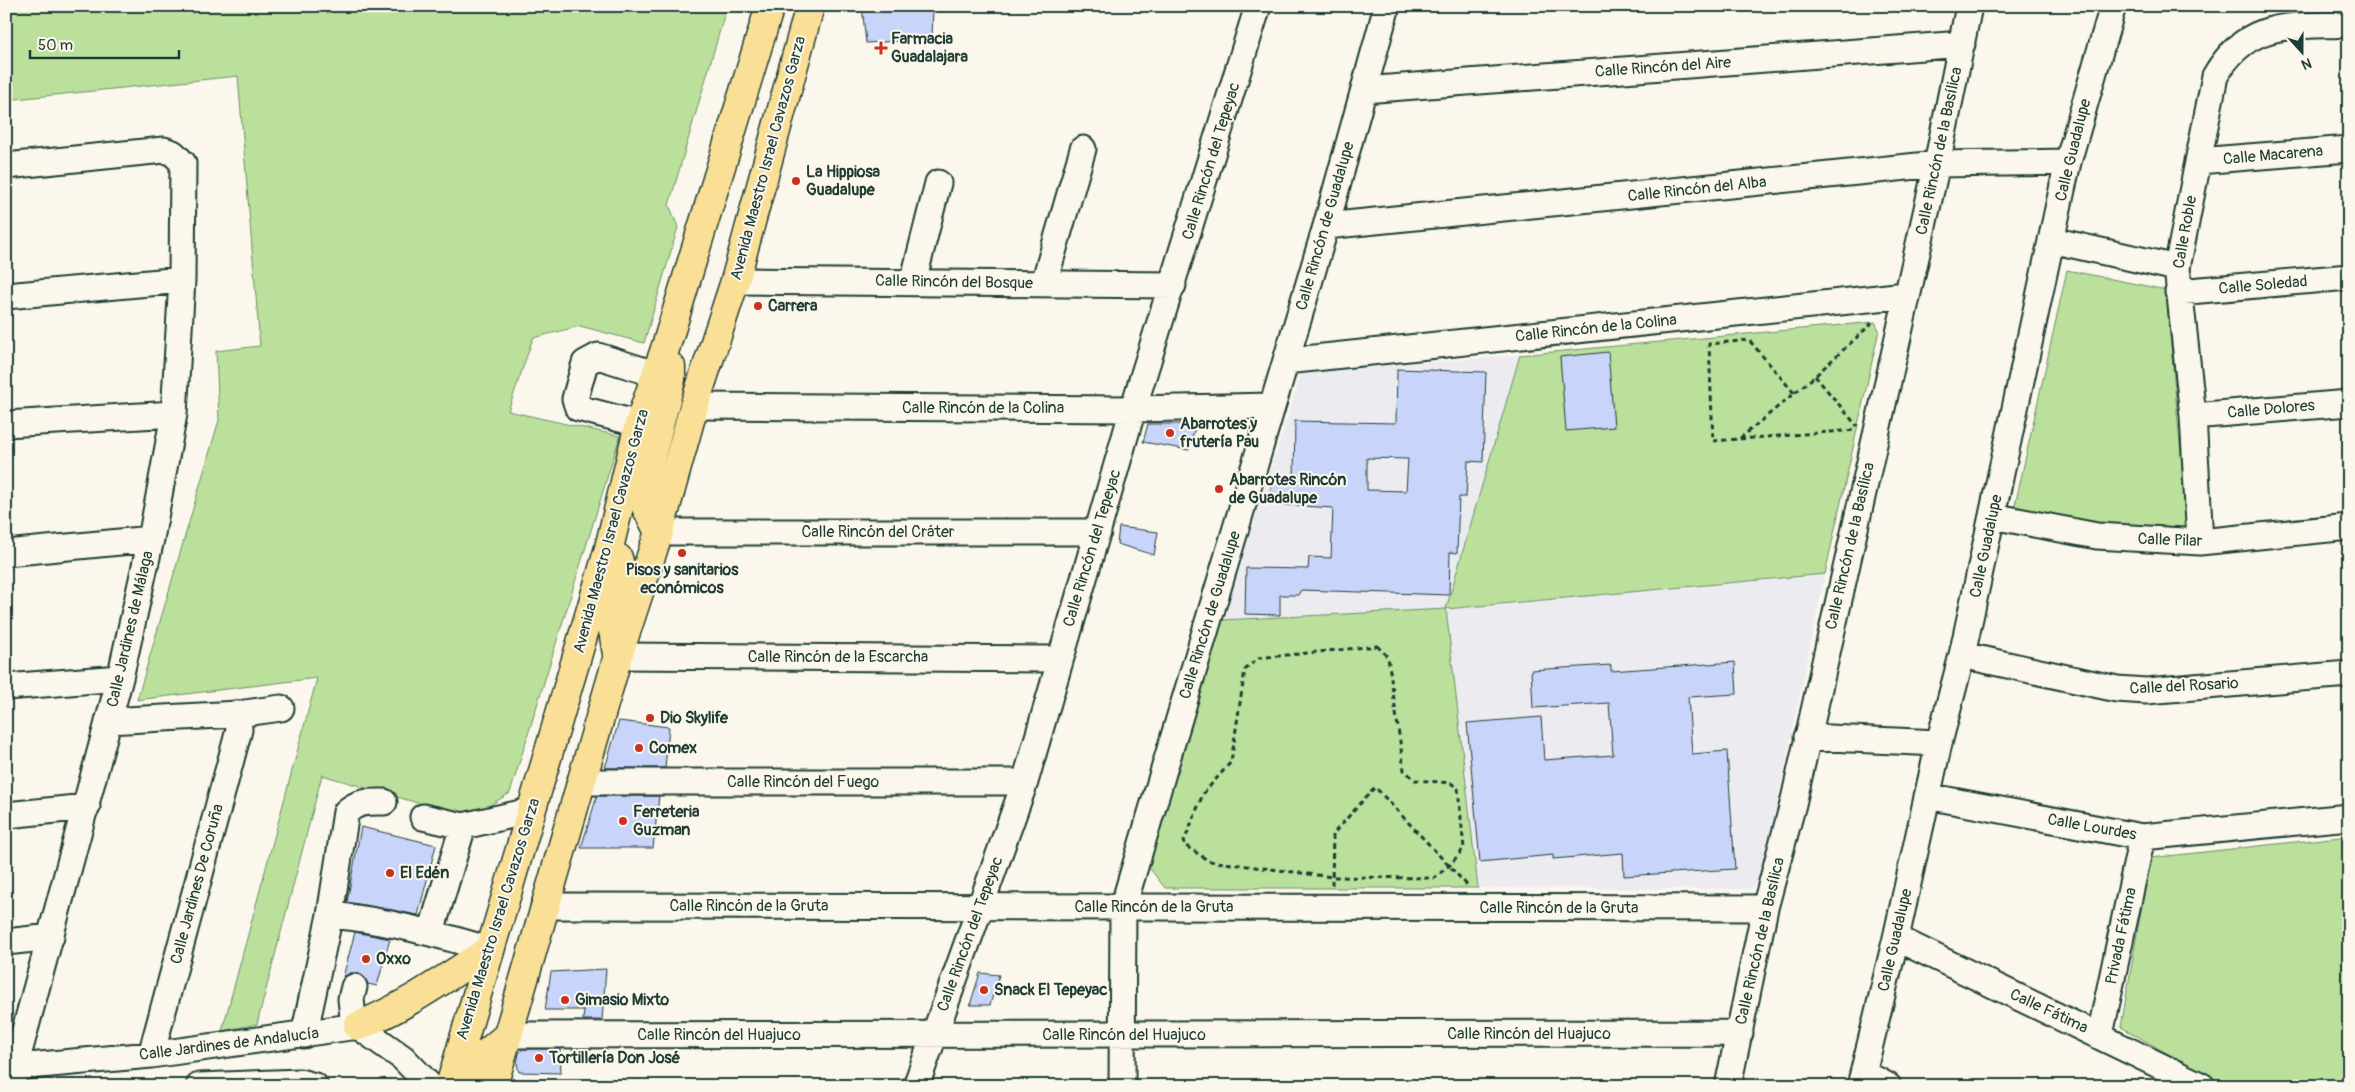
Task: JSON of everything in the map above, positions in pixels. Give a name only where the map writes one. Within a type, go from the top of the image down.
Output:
[{"type":"main road","points":[[749,79],[751,6]]},
{"type":"main road","name":"Avenida Maestro Israel Cavazos Garza","points":[[450,1086],[609,548],[639,424],[667,344],[770,6]]},
{"type":"main road","name":"Avenida Maestro Israel Cavazos Garza","points":[[493,1086],[580,782],[618,656],[659,532],[694,406],[735,281],[810,6]]},
{"type":"main road","points":[[659,532],[646,507],[645,498],[646,475],[672,380],[672,359],[667,344]]},
{"type":"main road","points":[[609,548],[621,564],[622,572],[610,613],[618,656]]},
{"type":"main road","points":[[356,1027],[390,1014],[490,950]]},
{"type":"main road","points":[[458,1086],[482,1057],[508,1035]]},
{"type":"street","name":"Calle Rincón del Tepeyac","points":[[916,1086],[933,1034],[1025,782],[1059,659],[1133,409],[1258,6]]},
{"type":"street","name":"Calle Rincón de Guadalupe","points":[[1122,1086],[1123,907],[1326,226],[1387,6]]},
{"type":"street","name":"Calle Rincón de la Basílica","points":[[1728,1086],[1765,908],[1793,804],[1937,164],[1969,6]]},
{"type":"street","name":"Calle Guadalupe","points":[[1862,1079],[1896,938],[1939,743],[1962,655],[2068,162],[2113,6]]},
{"type":"street","name":"Calle Roble","points":[[2200,542],[2193,416],[2178,292],[2177,268],[2215,76],[2226,57],[2256,34],[2275,28],[2349,24]]},
{"type":"street","name":"Calle Rincón del Aire","points":[[1364,90],[1962,44]]},
{"type":"street","points":[[1044,283],[1083,149]]},
{"type":"street","name":"Calle Macarena","points":[[2198,161],[2349,149]]},
{"type":"street","name":"Calle Jardines de Málaga","points":[[6,166],[164,150],[173,153],[183,163],[182,280],[174,414],[151,539],[120,678],[51,937],[11,1074]]},
{"type":"street","name":"Calle Rincón del Alba","points":[[1326,226],[1937,164],[2068,162]]},
{"type":"street","points":[[913,282],[938,183]]},
{"type":"street","points":[[2051,240],[2177,268]]},
{"type":"street","name":"Calle Soledad","points":[[2178,292],[2349,277]]},
{"type":"street","points":[[6,296],[182,280]]},
{"type":"street","name":"Calle Rincón del Bosque","points":[[735,281],[1173,285]]},
{"type":"street","name":"Calle Rincón de la Colina","points":[[1286,361],[1906,295]]},
{"type":"street","points":[[639,424],[578,408],[575,399],[585,363],[598,356],[655,374]]},
{"type":"street","name":"Calle Dolores","points":[[2193,416],[2349,403]]},
{"type":"street","name":"Calle Rincón de la Colina","points":[[694,406],[1133,409],[1272,406]]},
{"type":"street","points":[[6,424],[174,414]]},
{"type":"street","name":"Calle Pilar","points":[[1992,516],[2097,536],[2200,542],[2349,527]]},
{"type":"street","name":"Calle Rincón del Cráter","points":[[659,532],[1098,532]]},
{"type":"street","points":[[6,552],[151,539]]},
{"type":"street","name":"Calle del Rosario","points":[[1962,655],[2117,689],[2146,691],[2349,674]]},
{"type":"street","name":"Calle Rincón de la Escarcha","points":[[618,656],[1059,659]]},
{"type":"street","points":[[6,687],[120,678]]},
{"type":"street","points":[[108,721],[238,714],[281,708]]},
{"type":"street","name":"Calle Jardines De Coruña","points":[[151,1055],[239,730],[238,714]]},
{"type":"street","points":[[1807,737],[1939,743]]},
{"type":"street","name":"Calle Rincón del Fuego","points":[[580,782],[1025,782]]},
{"type":"street","name":"Calle Lourdes","points":[[1927,796],[2142,837],[2349,817]]},
{"type":"street","points":[[304,1035],[330,914],[346,812],[354,805],[363,802],[384,802]]},
{"type":"street","points":[[6,815],[86,807]]},
{"type":"street","points":[[423,817],[463,826],[530,812]]},
{"type":"street","points":[[431,932],[463,826]]},
{"type":"street","name":"Privada Fátima","points":[[2100,1035],[2142,837]]},
{"type":"street","name":"Calle Rincón de la Gruta","points":[[544,906],[981,905],[1332,908],[1765,908]]},
{"type":"street","points":[[330,914],[372,918],[431,932],[490,950]]},
{"type":"street","points":[[6,942],[51,937]]},
{"type":"street","name":"Calle Fátima","points":[[1896,938],[2100,1035],[2202,1086]]},
{"type":"street","points":[[354,987],[351,999],[356,1027],[402,1058],[430,1086]]},
{"type":"street","name":"Calle Jardines de Andalucía","points":[[11,1074],[356,1027]]},
{"type":"street","name":"Calle Rincón del Huajuco","points":[[508,1035],[933,1034],[1122,1036],[1740,1032]]},
{"type":"street","points":[[1862,1079],[1888,1086]]},
{"type":"street","points":[[199,1086],[304,1084]]},
{"type":"path","points":[[1739,439],[1815,376],[1871,324],[1872,299]]},
{"type":"path","points":[[1794,393],[1749,340],[1709,344],[1713,441],[1860,429],[1815,376]]},
{"type":"path","points":[[1378,646],[1388,658],[1404,770],[1415,780],[1451,782],[1458,789],[1464,848],[1450,865],[1434,878],[1332,877],[1209,862],[1183,844],[1203,794],[1231,762],[1245,670],[1258,658],[1378,646]]},
{"type":"path","points":[[1332,908],[1333,834],[1375,787],[1450,865],[1475,894],[1474,908]]},
{"type":"shaded area","points":[[1520,355],[1447,609],[1825,574],[1762,876],[1750,889],[1478,888],[1446,609],[1222,620],[1302,372]]},
{"type":"green space","points":[[6,6],[727,6],[669,205],[678,227],[644,343],[580,326],[533,338],[508,411],[620,436],[510,793],[469,818],[322,775],[257,1024],[222,1031],[317,678],[137,700],[219,420],[216,351],[260,346],[238,76],[6,100]]},
{"type":"green space","points":[[2067,270],[2166,290],[2188,532],[2140,532],[2014,510]]},
{"type":"green space","points":[[1875,322],[1879,330],[1825,574],[1446,609],[1520,355]]},
{"type":"green space","points":[[1446,609],[1478,888],[1165,888],[1147,865],[1222,620]]},
{"type":"green space","points":[[2349,836],[2349,1086],[2224,1086],[2121,1027],[2150,858]]},
{"type":"building","points":[[862,6],[933,6],[932,39],[866,43]]},
{"type":"building","points":[[1608,352],[1614,427],[1566,431],[1560,357]]},
{"type":"building","points":[[1397,369],[1486,372],[1483,462],[1468,461],[1466,497],[1459,497],[1457,553],[1450,552],[1449,595],[1301,590],[1298,595],[1280,595],[1280,615],[1245,614],[1246,568],[1308,569],[1309,557],[1331,558],[1333,508],[1270,504],[1271,478],[1294,479],[1295,421],[1396,423]],"holes":[[[1367,458],[1408,459],[1406,491],[1367,490]]]},
{"type":"building","name":"Abarrotes y frutería Pau","points":[[1148,424],[1196,424],[1189,450],[1143,442]]},
{"type":"building","points":[[1119,527],[1158,532],[1154,555],[1117,544]]},
{"type":"building","points":[[1735,662],[1737,694],[1688,697],[1692,754],[1727,751],[1735,869],[1624,876],[1623,853],[1553,859],[1553,855],[1480,862],[1467,723],[1541,717],[1544,760],[1613,755],[1609,703],[1533,708],[1531,670],[1611,665],[1611,671]]},
{"type":"building","name":"Comex","points":[[619,721],[669,727],[665,768],[605,768]]},
{"type":"building","name":"Ferreteria Guzman","points":[[597,796],[659,796],[653,848],[581,848]]},
{"type":"building","name":"El Edén","points":[[361,827],[436,845],[418,915],[347,902]]},
{"type":"building","name":"Oxxo","points":[[355,932],[390,939],[377,986],[368,984],[364,977],[357,973],[350,973],[343,977]]},
{"type":"building","points":[[606,969],[602,1020],[583,1020],[584,1010],[545,1010],[551,972]]},
{"type":"building","name":"Snack El Tepeyac","points":[[980,973],[999,975],[990,1005],[970,1005]]},
{"type":"building","name":"Tortillería Don José","points":[[523,1049],[560,1049],[561,1073],[519,1072],[517,1063],[519,1053]]},
{"type":"place","name":"Farmacia Guadalajara","points":[[881,48]]},
{"type":"place","name":"La Hippiosa Guadalupe","points":[[796,181]]},
{"type":"place","name":"Carrera","points":[[758,306]]},
{"type":"place","name":"Abarrotes y frutería Pau","points":[[1170,433]]},
{"type":"place","name":"Abarrotes Rincón de Guadalupe","points":[[1219,489]]},
{"type":"place","name":"Pisos y sanitarios económicos","points":[[682,553]]},
{"type":"place","name":"Dio Skylife","points":[[650,718]]},
{"type":"place","name":"Comex","points":[[639,748]]},
{"type":"place","name":"Ferreteria Guzman","points":[[623,821]]},
{"type":"place","name":"El Edén","points":[[390,873]]},
{"type":"place","name":"Oxxo","points":[[366,959]]},
{"type":"place","name":"Snack El Tepeyac","points":[[984,990]]},
{"type":"place","name":"Gimasio Mixto","points":[[565,1000]]},
{"type":"place","name":"Tortillería Don José","points":[[539,1058]]}]
